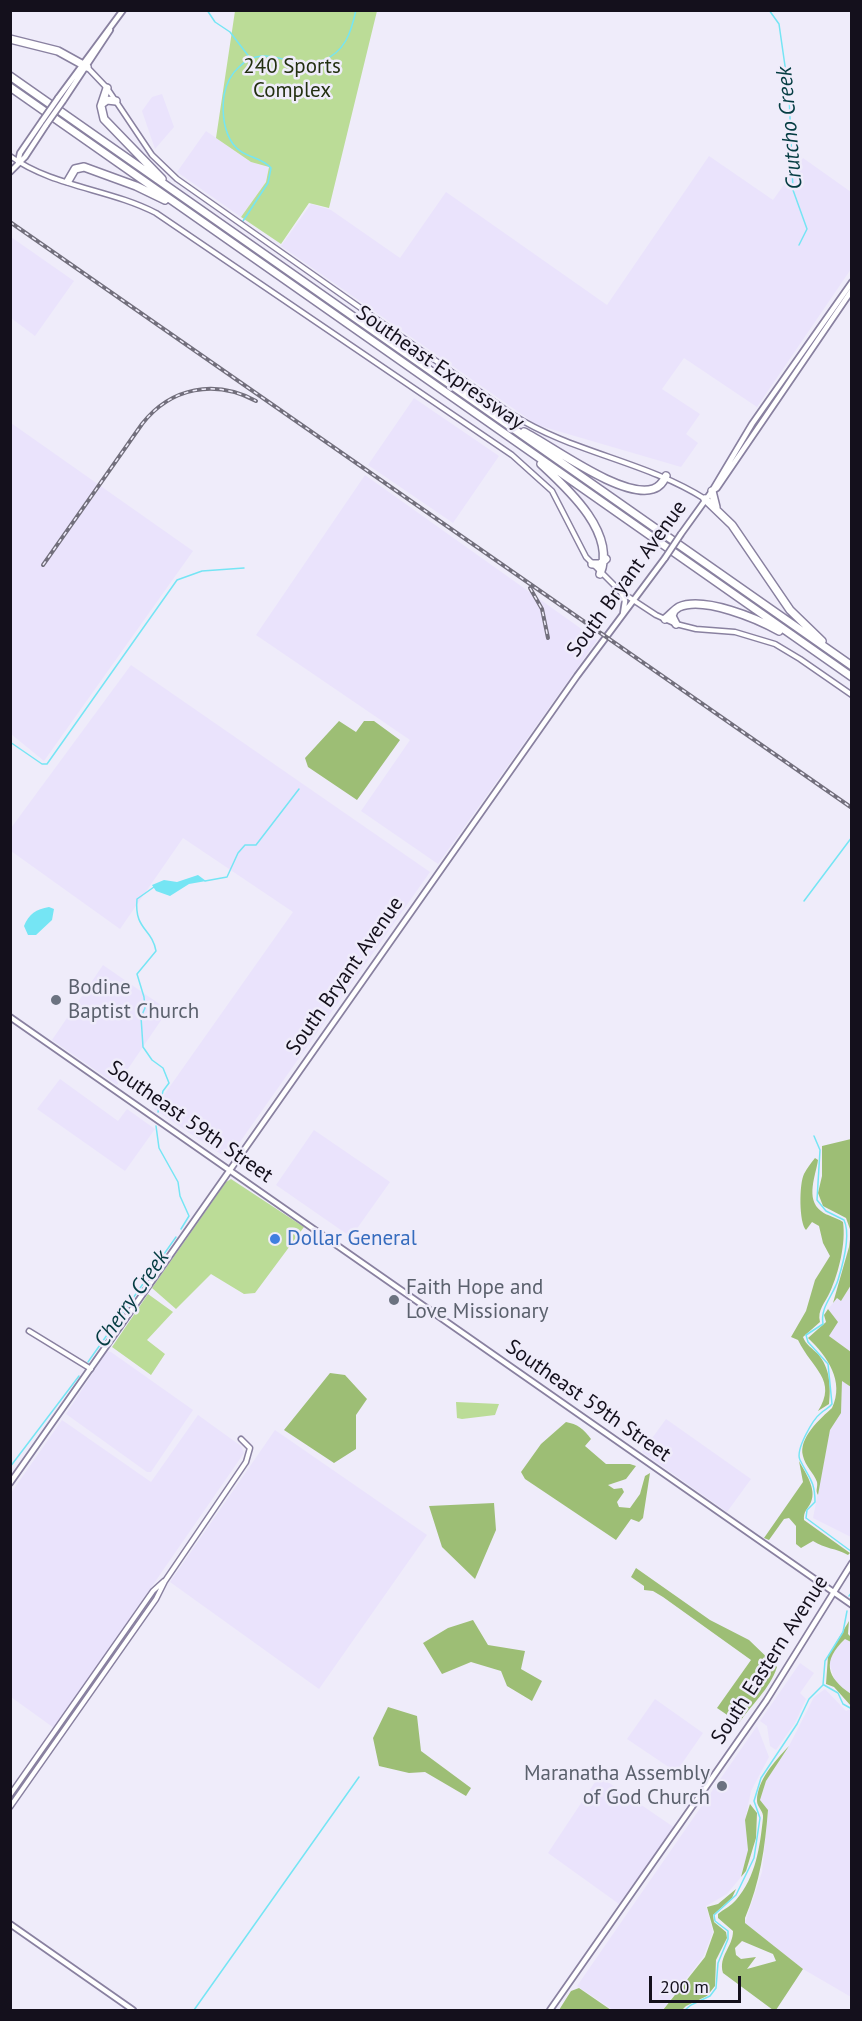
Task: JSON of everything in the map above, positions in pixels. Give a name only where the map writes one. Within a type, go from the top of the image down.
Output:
[{"type":"highway","points":[[10,39],[48,47],[85,65]]},
{"type":"highway","name":"Southeast Expressway","points":[[10,76],[852,666]]},
{"type":"highway","name":"Southeast Expressway","points":[[10,87],[852,677]]},
{"type":"highway","points":[[107,88],[102,106],[107,123],[182,197]]},
{"type":"highway","points":[[102,106],[106,100],[116,101]]},
{"type":"highway","points":[[68,181],[76,168],[98,172],[148,190],[217,232]]},
{"type":"highway","points":[[501,421],[591,472],[624,485],[650,490],[658,486],[666,476]]},
{"type":"highway","points":[[522,446],[580,505],[597,532],[606,559],[600,574]]},
{"type":"highway","points":[[712,491],[718,509]]},
{"type":"highway","points":[[705,499],[718,509],[732,525],[790,610],[842,659]]},
{"type":"highway","points":[[592,564],[600,564],[606,559]]},
{"type":"highway","points":[[665,619],[683,606],[696,605],[741,614],[766,624],[818,653]]},
{"type":"highway","points":[[674,611],[672,616],[676,624]]},
{"type":"main road","points":[[10,172],[25,157],[44,123],[123,10]]},
{"type":"main road","name":"South Bryant Avenue","points":[[10,1483],[571,685],[623,617],[705,499],[717,488],[852,282]]},
{"type":"main road","name":"South Bryant Avenue","points":[[837,307],[852,290]]},
{"type":"main road","points":[[621,591],[625,601],[623,617]]},
{"type":"main road","name":"Southeast 59th Street","points":[[10,1017],[852,1605]]},
{"type":"main road","name":"South Eastern Avenue","points":[[550,2010],[766,1701],[852,1563]]},
{"type":"main road","points":[[10,1924],[133,2010]]},
{"type":"street","points":[[85,65],[107,88],[152,155],[177,179],[513,415],[536,430],[566,442],[666,476],[705,499]]},
{"type":"street","points":[[10,156],[44,175],[137,203],[156,213],[512,455],[552,491],[580,547],[600,574],[634,601],[676,624],[764,640],[800,659],[852,695]]},
{"type":"street","points":[[29,1331],[91,1368]]},
{"type":"street","points":[[10,1807],[156,1599],[165,1581],[249,1457],[250,1448],[241,1439]]},
{"type":"street","points":[[10,1795],[153,1591],[165,1581]]},
{"type":"shaded area","points":[[162,94],[174,127],[155,149],[142,111],[152,97]]},
{"type":"shaded area","points":[[206,131],[251,162],[269,167],[266,182],[241,217],[177,172]]},
{"type":"shaded area","points":[[709,156],[773,200],[803,158],[851,192],[851,269],[757,407],[684,358],[662,389],[700,414],[686,434],[698,443],[681,467],[537,425],[281,246],[311,204],[331,210],[400,258],[446,192],[607,305]]},
{"type":"shaded area","points":[[11,237],[74,281],[35,336],[11,318]]},
{"type":"shaded area","points":[[414,398],[499,456],[453,523],[368,465]]},
{"type":"shaded area","points":[[11,423],[193,551],[44,761],[11,734]]},
{"type":"shaded area","points":[[365,475],[597,640],[438,864],[361,811],[410,740],[256,635]]},
{"type":"shaded area","points":[[131,665],[430,872],[228,1159],[154,1109],[293,912],[183,838],[120,929],[11,851],[11,828]]},
{"type":"shaded area","points":[[103,965],[168,1010],[117,1085],[52,1040]]},
{"type":"shaded area","points":[[60,1079],[118,1121],[127,1109],[155,1129],[125,1171],[37,1109]]},
{"type":"shaded area","points":[[314,1130],[390,1182],[351,1237],[276,1185]]},
{"type":"shaded area","points":[[851,1285],[851,1352],[829,1336],[832,1315],[828,1309],[837,1298],[841,1300]]},
{"type":"shaded area","points":[[107,1351],[193,1410],[151,1472],[147,1472],[66,1414]]},
{"type":"shaded area","points":[[842,1380],[851,1387],[851,1537],[813,1518],[830,1430],[841,1413]]},
{"type":"shaded area","points":[[198,1415],[241,1446],[244,1453],[54,1728],[11,1697],[11,1493],[62,1420],[151,1482]]},
{"type":"shaded area","points":[[666,1419],[751,1479],[727,1512],[642,1452]]},
{"type":"shaded area","points":[[275,1430],[427,1535],[319,1689],[170,1582]]},
{"type":"shaded area","points":[[846,1639],[851,1642],[851,1694],[835,1682],[829,1661],[833,1651]]},
{"type":"shaded area","points":[[800,1663],[814,1673],[800,1693],[806,1699],[795,1723],[776,1750],[770,1746],[767,1726],[760,1721]]},
{"type":"shaded area","points":[[825,1689],[846,1711],[851,1709],[851,1997],[803,1969],[745,1923],[762,1872],[768,1810],[760,1800],[766,1781],[789,1746],[814,1697]]},
{"type":"shaded area","points":[[655,1699],[703,1733],[676,1772],[627,1739]]},
{"type":"shaded area","points":[[757,1726],[769,1757],[751,1791],[745,1820],[748,1850],[741,1877],[727,1894],[706,1906],[713,1932],[703,1957],[663,2009],[613,2010],[577,1986]]},
{"type":"shaded area","points":[[599,1776],[675,1828],[619,1904],[548,1853]]},
{"type":"green space","name":"240 Sports Complex","points":[[235,11],[377,11],[329,208],[309,203],[281,244],[241,217],[266,182],[269,167],[251,162],[216,138]]},
{"type":"green space","points":[[339,721],[356,732],[364,721],[374,721],[400,740],[357,800],[308,767],[305,758]]},
{"type":"green space","points":[[851,1139],[851,1232],[846,1218],[823,1206],[818,1193],[822,1176],[822,1146]]},
{"type":"green space","points":[[815,1158],[818,1160],[812,1194],[816,1206],[843,1222],[844,1230],[839,1267],[821,1310],[820,1322],[803,1337],[822,1359],[829,1378],[829,1404],[818,1411],[825,1391],[824,1383],[798,1340],[791,1337],[806,1311],[815,1280],[830,1256],[823,1243],[819,1226],[812,1222],[806,1230],[802,1220],[802,1179]]},
{"type":"green space","points":[[231,1179],[304,1227],[255,1293],[244,1294],[211,1274],[176,1309],[152,1288],[226,1182]]},
{"type":"green space","points":[[851,1232],[851,1285],[841,1301],[837,1298],[833,1303],[849,1247]]},
{"type":"green space","points":[[148,1294],[173,1312],[147,1340],[165,1354],[151,1375],[112,1347]]},
{"type":"green space","points":[[828,1309],[838,1322],[829,1336],[851,1352],[851,1387],[842,1381],[841,1413],[830,1430],[818,1495],[817,1482],[804,1460],[802,1449],[812,1429],[832,1408],[835,1398],[836,1388],[832,1370],[822,1353],[808,1338],[826,1322],[824,1315]]},
{"type":"green space","points":[[330,1373],[345,1375],[367,1399],[356,1415],[356,1449],[334,1463],[284,1430]]},
{"type":"green space","points":[[456,1402],[499,1404],[495,1415],[462,1419],[457,1418]]},
{"type":"green space","points":[[566,1422],[586,1432],[591,1439],[585,1446],[606,1464],[636,1466],[626,1479],[608,1485],[614,1489],[622,1488],[624,1492],[617,1502],[619,1507],[630,1508],[640,1494],[645,1476],[650,1473],[643,1518],[639,1522],[631,1519],[616,1540],[525,1479],[521,1472],[541,1444]]},
{"type":"green space","points":[[799,1461],[810,1481],[812,1492],[804,1520],[850,1553],[848,1555],[813,1541],[801,1548],[796,1544],[796,1526],[789,1518],[784,1519],[769,1540],[764,1538],[803,1482]]},
{"type":"green space","points":[[494,1503],[496,1530],[475,1579],[442,1547],[429,1506]]},
{"type":"green space","points":[[636,1568],[710,1620],[749,1640],[777,1667],[765,1690],[739,1723],[717,1708],[751,1660],[663,1597],[653,1591],[644,1590],[644,1586],[631,1577]]},
{"type":"green space","points":[[473,1620],[488,1645],[525,1651],[521,1669],[542,1681],[532,1701],[507,1686],[501,1671],[471,1662],[442,1674],[423,1643],[448,1628]]},
{"type":"green space","points":[[849,1621],[848,1634],[851,1642],[845,1639],[838,1647],[833,1654],[830,1668],[836,1681],[851,1694],[851,1706],[834,1687],[826,1684],[828,1656]]},
{"type":"green space","points":[[388,1707],[417,1716],[421,1751],[471,1788],[466,1796],[425,1772],[409,1773],[379,1766],[373,1738]]},
{"type":"green space","points":[[789,1746],[766,1781],[760,1800],[768,1810],[765,1838],[758,1878],[745,1918],[745,1923],[803,1969],[776,2010],[773,2010],[723,1973],[722,1962],[733,1931],[718,1918],[718,1914],[736,1900],[753,1871],[763,1818],[757,1803],[760,1786],[768,1771]],"holes":[[[742,1941],[773,1954],[776,1961],[747,1969],[756,1957],[741,1959],[736,1955],[735,1948]]]},
{"type":"green space","points":[[750,1804],[757,1813],[756,1838],[746,1871],[741,1877],[748,1850],[745,1820]]},
{"type":"green space","points":[[736,1889],[732,1898],[713,1915],[714,1922],[726,1932],[727,1938],[716,1960],[715,1986],[707,1996],[682,2010],[663,2010],[705,1957],[714,1932],[707,1907],[718,1904]]},
{"type":"green space","points":[[579,1988],[611,2010],[559,2010],[571,1991]]},
{"type":"water","points":[[198,875],[206,881],[189,884],[170,896],[156,891],[152,885],[164,880],[177,882]]},
{"type":"water","points":[[49,907],[54,909],[52,920],[36,935],[28,935],[24,926],[28,918],[40,909]]},
{"type":"waterway","points":[[207,10],[215,22],[230,32],[250,58]]},
{"type":"waterway","points":[[243,221],[268,183],[271,168],[237,149],[230,139],[225,127],[223,108],[229,80],[239,67],[249,59],[259,56],[312,64],[330,57],[346,41],[356,10]]},
{"type":"waterway","name":"Crutcho Creek","points":[[769,10],[779,24],[789,94],[793,190],[807,229],[799,245]]},
{"type":"waterway","points":[[10,742],[42,764],[47,764],[177,580],[202,571],[244,568]]},
{"type":"waterway","name":"Cherry Creek","points":[[205,881],[227,877],[238,853],[245,845],[256,845],[299,789]]},
{"type":"waterway","points":[[804,901],[852,837]]},
{"type":"waterway","name":"Cherry Creek","points":[[154,887],[137,899],[138,917],[154,943],[156,951],[137,974],[145,1008],[141,1017],[143,1047],[152,1060],[163,1068],[169,1083],[163,1091],[158,1112]]},
{"type":"waterway","name":"Cherry Creek","points":[[156,1126],[159,1148],[178,1182],[180,1196],[189,1216],[181,1229]]},
{"type":"waterway","points":[[814,1136],[820,1150],[817,1200],[826,1211],[844,1220],[847,1233],[844,1258],[836,1286],[823,1312],[823,1324],[806,1335],[808,1342],[828,1364],[832,1404],[818,1416],[810,1428],[802,1442],[799,1455],[813,1484],[815,1495],[815,1502],[807,1510],[806,1518],[852,1552]]},
{"type":"waterway","name":"Cherry Creek","points":[[88,1362],[176,1237]]},
{"type":"waterway","name":"Cherry Creek","points":[[10,1467],[79,1376]]},
{"type":"waterway","points":[[849,1596],[852,1592]]},
{"type":"waterway","points":[[685,2010],[710,1996],[716,1988],[718,1963],[728,1939],[728,1931],[715,1921],[714,1915],[736,1895],[754,1858],[760,1818],[754,1801],[761,1778],[797,1724],[809,1699],[823,1685],[825,1661],[843,1632],[847,1611]]},
{"type":"waterway","points":[[824,1685],[838,1693],[843,1704],[852,1709]]},
{"type":"waterway","points":[[194,2010],[359,1777]]},
{"type":"railway","points":[[10,222],[852,808]]},
{"type":"railway","points":[[43,565],[142,424],[154,411],[166,402],[195,390],[225,390],[256,401]]},
{"type":"railway","points":[[530,588],[542,609],[548,638]]},
{"type":"place","name":"Bodine Baptist Church","points":[[56,1000]]},
{"type":"place","name":"Dollar General","points":[[275,1239]]},
{"type":"place","name":"Faith Hope and Love Missionary","points":[[394,1300]]},
{"type":"place","name":"Maranatha Assembly of God Church","points":[[722,1786]]}]
